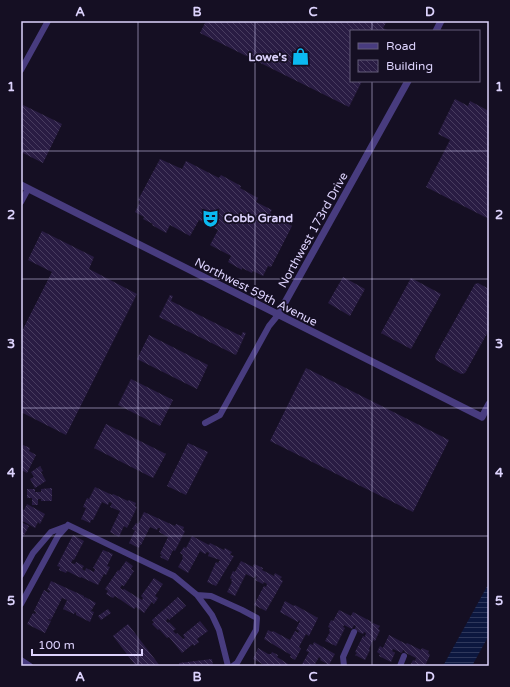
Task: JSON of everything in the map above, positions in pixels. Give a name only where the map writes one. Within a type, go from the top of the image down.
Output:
[{"type":"street","points":[[21,70],[48,21]]},
{"type":"street","points":[[436,30],[441,21]]},
{"type":"street","name":"Northwest 173rd Drive","points":[[205,423],[220,415],[269,326],[278,315],[407,82]]},
{"type":"street","name":"Northwest 59th Avenue","points":[[21,185],[482,418],[489,404]]},
{"type":"street","points":[[21,202],[28,189]]},
{"type":"street","points":[[21,604],[58,536],[68,525]]},
{"type":"street","points":[[21,575],[33,553],[51,532],[68,525],[174,576],[196,594],[212,615],[219,630],[228,666]]},
{"type":"street","points":[[196,594],[211,596],[257,618],[256,630],[237,663],[233,666]]},
{"type":"street","points":[[344,666],[343,657],[354,632]]},
{"type":"street","points":[[400,666],[404,656]]},
{"type":"street","points":[[21,660],[30,666]]},
{"type":"water","points":[[489,583],[489,635],[472,666],[443,666]]},
{"type":"building","name":"Lowe's","points":[[206,21],[387,21],[383,28],[387,30],[350,30],[350,82],[362,82],[349,107],[200,33]]},
{"type":"building","points":[[455,99],[468,106],[470,101],[489,111],[489,219],[426,187],[450,140],[438,134]]},
{"type":"building","points":[[23,105],[62,124],[43,163],[21,152],[21,109]]},
{"type":"building","name":"Cobb Grand","points":[[160,159],[182,169],[186,161],[219,178],[221,175],[241,186],[240,188],[258,198],[256,202],[272,210],[270,213],[292,226],[271,267],[268,266],[263,276],[253,271],[252,273],[242,268],[242,270],[228,262],[231,256],[210,245],[218,230],[199,220],[190,236],[170,225],[166,233],[143,219],[144,217],[135,212],[140,202],[138,200]]},
{"type":"building","points":[[42,231],[94,257],[89,269],[137,294],[66,435],[21,412],[21,333],[52,272],[28,260]]},
{"type":"building","points":[[343,277],[365,289],[350,316],[328,303]]},
{"type":"building","points":[[411,278],[441,294],[411,349],[381,333]]},
{"type":"building","points":[[478,283],[489,289],[489,330],[465,373],[461,374],[436,360],[435,356],[475,284]]},
{"type":"building","points":[[170,295],[173,296],[171,301],[241,336],[243,332],[246,333],[236,355],[159,317]]},
{"type":"building","points":[[149,335],[208,365],[197,389],[137,359]]},
{"type":"building","points":[[306,368],[449,440],[413,512],[270,441]]},
{"type":"building","points":[[131,379],[173,400],[160,426],[118,405]]},
{"type":"building","points":[[106,424],[166,454],[153,478],[94,448]]},
{"type":"building","points":[[188,443],[208,452],[186,495],[167,486]]},
{"type":"building","points":[[23,445],[30,448],[29,451],[36,455],[27,473],[21,470],[21,449]]},
{"type":"building","points":[[40,466],[43,471],[41,472],[46,481],[35,488],[30,479],[34,477],[31,472]]},
{"type":"building","points":[[95,487],[112,495],[113,494],[136,503],[135,506],[137,507],[127,528],[124,526],[119,537],[110,532],[120,511],[110,507],[112,503],[109,502],[108,505],[102,502],[90,523],[81,519],[86,508],[83,507],[87,498],[89,499]]},
{"type":"building","points":[[52,488],[52,501],[41,501],[41,499],[38,499],[38,505],[32,505],[32,498],[27,498],[27,489],[35,489],[35,492],[41,492],[41,489]]},
{"type":"building","points":[[27,504],[45,514],[40,524],[38,522],[35,528],[21,520],[21,509],[24,510]]},
{"type":"building","points":[[144,512],[175,526],[176,524],[184,527],[183,530],[185,531],[168,561],[160,557],[168,537],[159,532],[160,528],[157,530],[150,527],[139,548],[129,543],[135,530],[132,529],[136,523],[138,524]]},
{"type":"building","points":[[21,522],[29,526],[21,541]]},
{"type":"building","points":[[73,535],[84,541],[71,563],[75,564],[76,562],[84,566],[82,569],[85,571],[86,568],[94,572],[95,569],[93,568],[103,550],[113,554],[107,566],[110,567],[98,585],[67,571],[66,573],[59,570],[60,567],[57,566]]},
{"type":"building","points":[[192,536],[209,545],[210,543],[224,550],[225,548],[232,552],[230,555],[234,556],[216,586],[207,582],[216,562],[218,563],[220,560],[208,556],[209,553],[207,552],[205,554],[200,551],[188,573],[178,567],[183,558],[183,555],[180,553],[184,547],[186,548]]},
{"type":"building","points":[[126,561],[133,566],[131,569],[134,571],[124,586],[122,585],[120,588],[123,590],[124,589],[142,600],[143,598],[141,596],[154,578],[163,584],[155,596],[158,598],[154,604],[152,602],[144,613],[136,607],[134,609],[115,596],[113,598],[106,594],[108,591],[105,589]]},
{"type":"building","points":[[241,561],[253,567],[254,564],[263,568],[262,570],[274,576],[275,573],[282,577],[280,579],[283,581],[266,611],[254,605],[264,586],[266,587],[267,584],[264,582],[263,584],[255,580],[257,577],[255,576],[254,578],[246,574],[235,596],[227,592],[232,582],[232,579],[230,578],[233,571],[235,572]]},
{"type":"building","points":[[51,581],[96,603],[91,611],[94,612],[90,622],[76,615],[75,612],[74,614],[63,609],[67,600],[62,598],[51,620],[48,620],[51,621],[45,633],[27,624],[33,613],[35,614],[36,612],[34,611],[44,590],[49,593],[50,591],[47,590]]},
{"type":"building","points":[[178,597],[186,606],[166,621],[176,629],[173,631],[183,639],[185,638],[183,635],[200,621],[208,631],[197,639],[199,642],[194,646],[193,644],[182,653],[169,637],[167,638],[152,624],[154,622],[152,620]]},
{"type":"building","points":[[285,601],[318,618],[309,636],[306,634],[299,647],[301,649],[295,660],[290,657],[291,655],[264,639],[268,630],[290,640],[295,631],[298,633],[299,631],[296,629],[300,621],[299,620],[298,622],[280,612]]},
{"type":"building","points":[[108,609],[111,613],[101,620],[98,616]]},
{"type":"building","points":[[339,610],[351,616],[353,612],[372,622],[372,624],[373,623],[380,626],[378,629],[380,630],[375,641],[373,640],[365,660],[355,655],[357,653],[355,652],[366,633],[364,632],[363,634],[354,630],[356,626],[354,625],[352,629],[344,625],[343,627],[345,628],[336,646],[325,641],[330,632],[330,628],[328,627],[331,620],[333,621]]},
{"type":"building","points":[[128,624],[160,666],[136,666],[113,636]]},
{"type":"building","points":[[389,635],[421,650],[422,648],[429,651],[428,653],[430,655],[425,666],[410,666],[416,658],[403,650],[402,653],[393,649],[392,651],[395,653],[391,662],[379,656],[380,654],[377,652],[380,646],[383,648]]},
{"type":"building","points":[[314,642],[335,654],[329,665],[320,660],[321,659],[319,657],[314,666],[301,666],[309,652],[306,651],[310,644],[313,645]]},
{"type":"building","points":[[258,648],[268,654],[271,654],[272,652],[278,655],[277,657],[288,664],[287,666],[266,666],[253,659]]},
{"type":"building","points":[[212,659],[213,666],[179,666],[179,663]]},
{"type":"place","name":"Lowe's","points":[[300,57]]},
{"type":"place","name":"Cobb Grand","points":[[211,218]]}]
